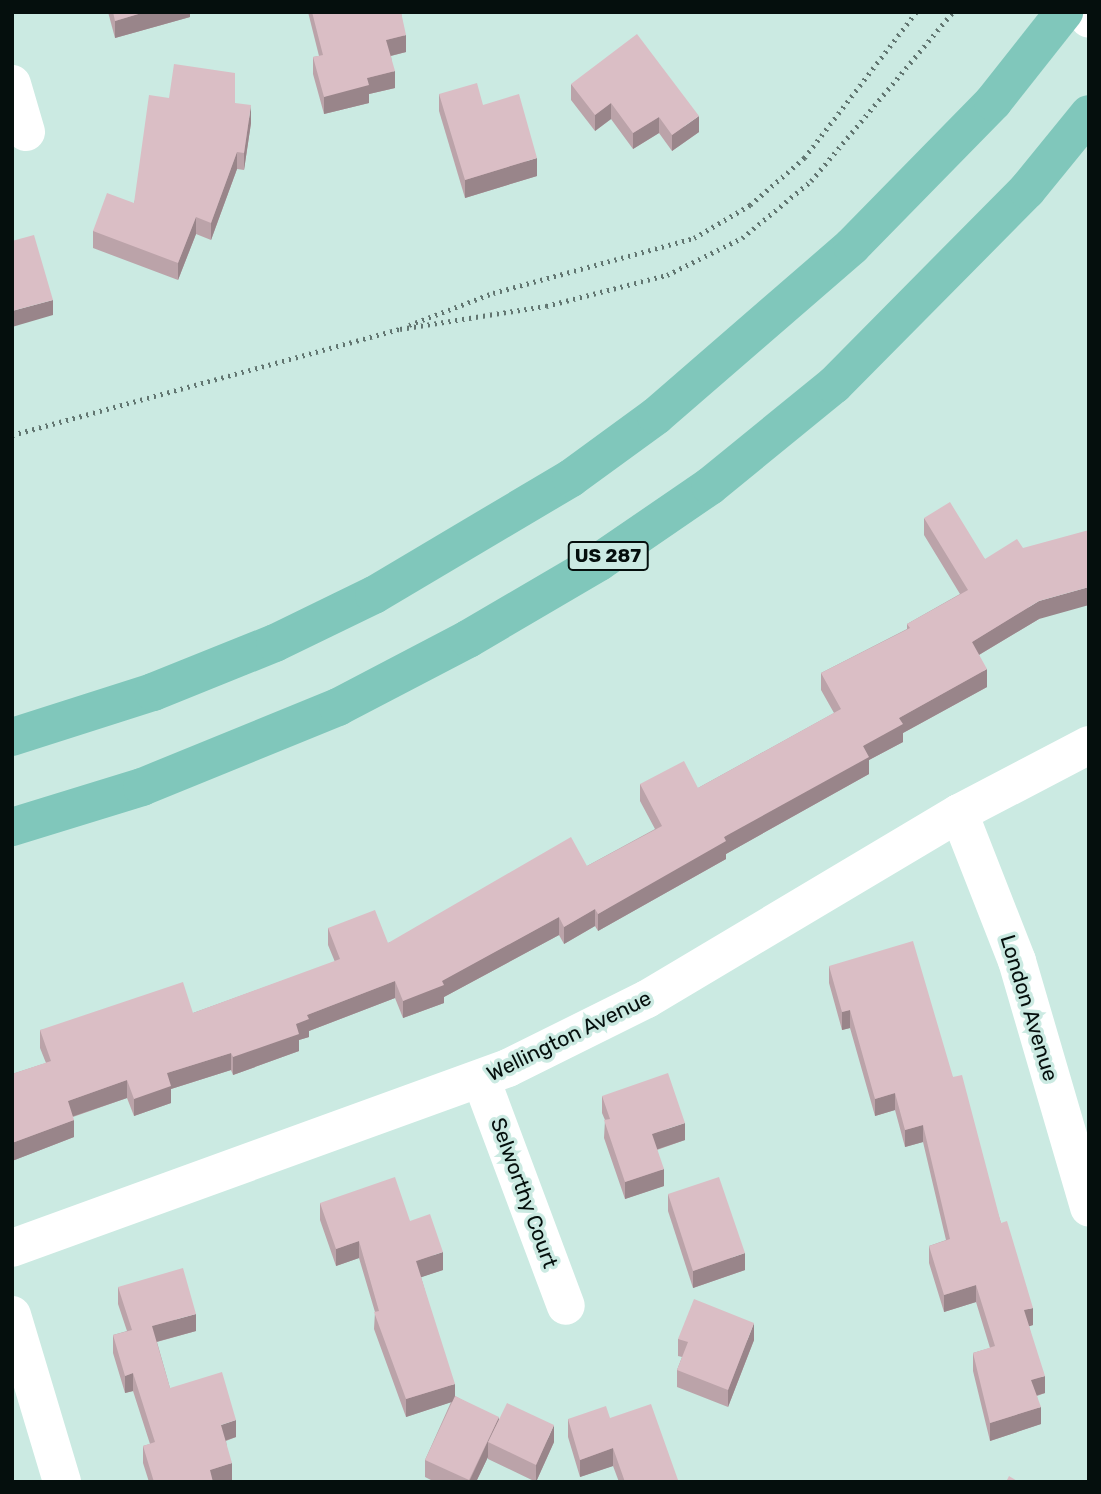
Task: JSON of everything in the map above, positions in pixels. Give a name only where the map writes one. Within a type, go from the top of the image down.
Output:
[{"type":"main road","points":[[12,737],[153,692],[275,643],[374,595],[571,478],[656,416],[852,246],[993,102],[1064,12]]},
{"type":"main road","name":"US 287","points":[[12,827],[142,787],[338,707],[468,639],[599,562],[710,486],[834,385],[1027,190],[1089,114]]},
{"type":"street","points":[[1087,12],[1089,19]]},
{"type":"street","points":[[12,84],[26,132]]},
{"type":"street","name":"Wellington Avenue","points":[[12,1248],[481,1079],[647,999],[959,813],[1089,745]]},
{"type":"street","name":"London Avenue","points":[[959,813],[1017,961],[1089,1208]]},
{"type":"street","name":"Selworthy Court","points":[[481,1079],[566,1306]]},
{"type":"street","points":[[12,1315],[62,1482]]},
{"type":"path","points":[[12,435],[400,329],[493,293],[694,238],[750,205],[804,158],[916,12]]},
{"type":"path","points":[[400,329],[547,306],[667,275],[742,238],[811,181],[953,12]]},
{"type":"building","points":[[113,12],[145,12],[115,21]]},
{"type":"building","points":[[312,12],[401,12],[406,35],[386,40],[395,71],[367,78],[369,85],[324,97],[313,57],[323,55]]},
{"type":"building","points":[[637,34],[699,116],[672,135],[659,117],[633,133],[611,103],[595,115],[571,84]]},
{"type":"building","points":[[174,64],[235,73],[235,103],[251,105],[244,153],[237,152],[211,223],[196,217],[178,263],[93,231],[107,193],[134,203],[149,95],[169,98]]},
{"type":"building","points":[[477,83],[483,105],[519,94],[537,158],[465,180],[439,94]]},
{"type":"building","points":[[34,235],[53,300],[12,311],[12,241]]},
{"type":"building","points":[[950,502],[985,559],[1017,539],[1023,548],[1089,530],[1089,587],[1039,601],[972,642],[987,669],[899,718],[903,724],[863,746],[869,757],[724,837],[726,841],[598,914],[595,909],[564,927],[559,917],[442,981],[444,985],[403,1001],[395,981],[307,1015],[309,1019],[296,1024],[299,1034],[233,1057],[231,1053],[167,1073],[171,1086],[134,1099],[127,1080],[68,1101],[74,1120],[12,1143],[12,1074],[51,1061],[40,1030],[183,982],[193,1013],[340,959],[328,928],[375,910],[388,943],[571,837],[587,866],[662,826],[640,784],[684,761],[698,788],[841,709],[821,673],[910,628],[907,624],[968,590],[924,518]]},
{"type":"building","points":[[913,941],[953,1077],[962,1075],[1001,1223],[1007,1221],[1033,1308],[1024,1310],[1045,1376],[1031,1380],[1041,1407],[990,1423],[973,1353],[995,1346],[976,1285],[944,1295],[929,1246],[950,1239],[923,1125],[905,1130],[895,1093],[875,1099],[850,1010],[842,1012],[829,966]]},
{"type":"building","points":[[668,1073],[685,1123],[652,1134],[664,1169],[625,1182],[604,1120],[610,1119],[602,1096]]},
{"type":"building","points":[[395,1177],[410,1221],[430,1214],[443,1252],[416,1261],[455,1384],[406,1399],[374,1312],[379,1311],[359,1241],[336,1249],[320,1203]]},
{"type":"building","points":[[719,1177],[745,1253],[693,1271],[668,1194]]},
{"type":"building","points":[[183,1268],[196,1314],[152,1326],[170,1388],[222,1372],[236,1420],[221,1425],[232,1463],[210,1470],[213,1482],[154,1482],[143,1446],[155,1442],[133,1373],[125,1376],[113,1335],[132,1330],[118,1287]]},
{"type":"building","points":[[694,1299],[754,1323],[728,1390],[677,1370],[688,1342],[678,1339]]},
{"type":"building","points":[[455,1396],[499,1417],[469,1480],[425,1460]]},
{"type":"building","points":[[507,1403],[554,1425],[536,1465],[488,1442]]},
{"type":"building","points":[[651,1404],[678,1480],[625,1482],[613,1448],[580,1460],[568,1419],[606,1406],[610,1418]]},
{"type":"building","points":[[1009,1476],[1019,1482],[1006,1482]]}]
